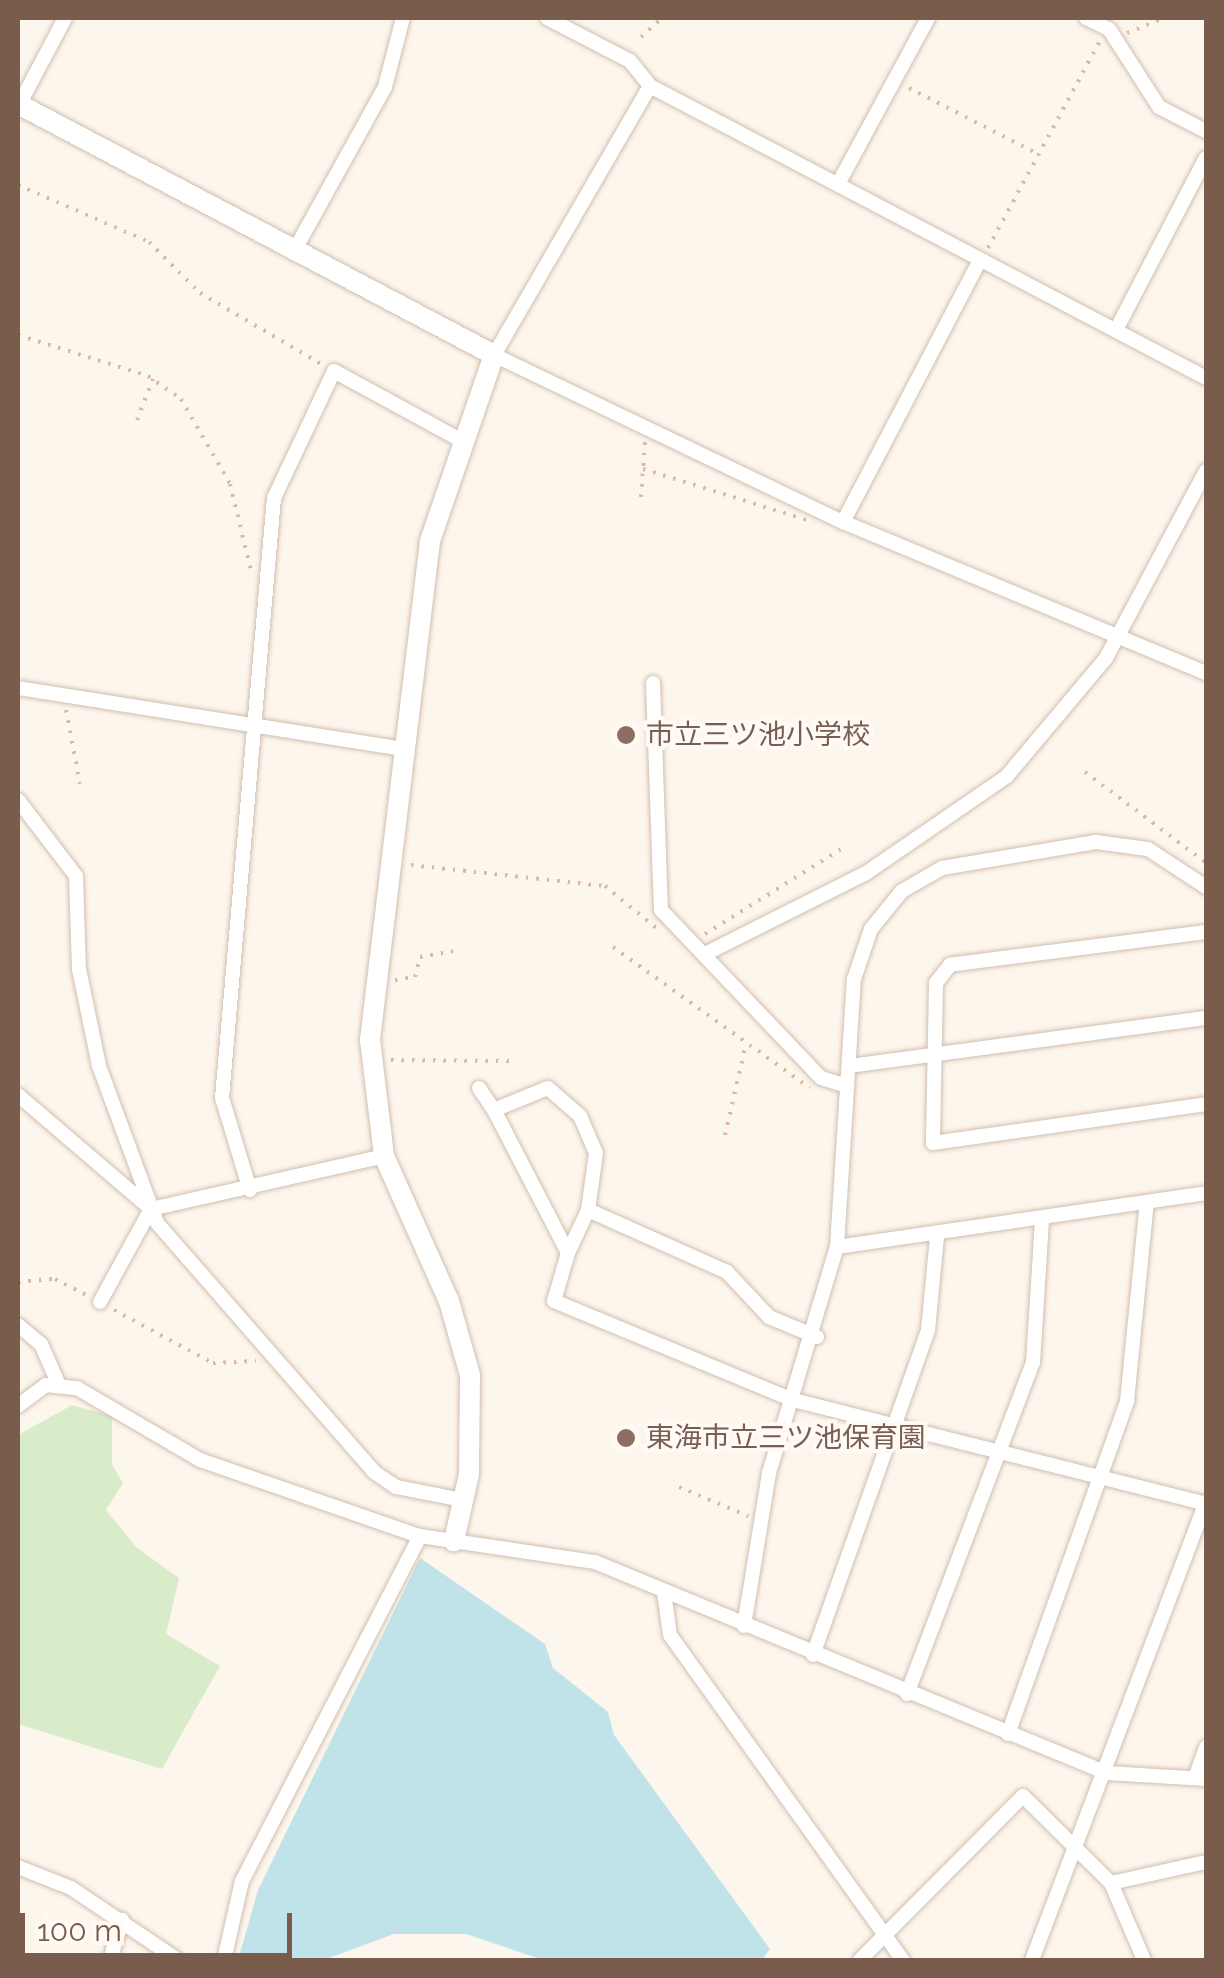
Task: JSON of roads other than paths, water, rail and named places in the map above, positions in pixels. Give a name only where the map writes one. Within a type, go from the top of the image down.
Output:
[{"type":"street","points":[[65,18],[18,104],[293,253],[843,522],[1206,673]]},
{"type":"street","points":[[293,253],[385,87],[403,18]]},
{"type":"street","points":[[547,18],[630,61],[650,86],[1206,378]]},
{"type":"street","points":[[838,184],[928,18]]},
{"type":"street","points":[[1086,18],[1111,33],[1159,107],[1206,132]]},
{"type":"street","points":[[454,1541],[473,1418],[466,1353],[384,1156],[371,1062],[430,541],[494,354],[650,86]]},
{"type":"street","points":[[1117,328],[1206,158]]},
{"type":"street","points":[[843,522],[980,260]]},
{"type":"street","points":[[250,1190],[222,1098],[274,498],[334,371],[464,442]]},
{"type":"street","points":[[704,954],[952,821],[1007,776],[1116,635],[1206,471]]},
{"type":"street","points":[[654,684],[662,910],[820,1078],[844,1086]]},
{"type":"street","points":[[18,688],[252,729],[404,749]]},
{"type":"street","points":[[18,800],[76,876],[84,1000],[151,1209],[100,1302]]},
{"type":"street","points":[[744,1626],[762,1522],[793,1400],[817,1337],[837,1246],[844,1086],[850,1066],[860,951],[885,908],[920,878],[976,860],[1114,841],[1161,854],[1206,887]]},
{"type":"street","points":[[1206,932],[950,965],[936,983],[933,1143],[1206,1104]]},
{"type":"street","points":[[850,1066],[1206,1018]]},
{"type":"street","points":[[479,1088],[568,1254]]},
{"type":"street","points":[[494,1110],[548,1088],[580,1116],[596,1153],[588,1210],[568,1254],[554,1301],[793,1400],[1206,1504],[1107,1773],[1032,1960]]},
{"type":"street","points":[[18,1095],[151,1209],[275,1358],[385,1480],[463,1500]]},
{"type":"street","points":[[151,1209],[250,1190],[384,1156]]},
{"type":"street","points":[[837,1246],[937,1236],[1206,1193]]},
{"type":"street","points":[[1008,1734],[1127,1401],[1147,1202]]},
{"type":"street","points":[[588,1210],[727,1272],[769,1317],[817,1337]]},
{"type":"street","points":[[907,1694],[1033,1362],[1042,1218]]},
{"type":"street","points":[[813,1655],[928,1330],[937,1236]]},
{"type":"street","points":[[18,1325],[41,1344],[58,1383],[112,1404],[200,1460],[420,1536],[595,1562],[907,1694],[1107,1773],[1201,1778],[1206,1748]]},
{"type":"street","points":[[18,1406],[58,1383]]},
{"type":"street","points":[[224,1960],[242,1881],[420,1536]]},
{"type":"street","points":[[664,1592],[670,1635],[903,1960]]},
{"type":"street","points":[[860,1960],[1023,1796],[1075,1854],[1111,1883],[1144,1960]]},
{"type":"street","points":[[1111,1883],[1205,1866]]},
{"type":"street","points":[[18,1867],[122,1920],[178,1960]]},
{"type":"street","points":[[110,1960],[122,1920]]},
{"type":"water","points":[[420,1558],[545,1644],[553,1668],[608,1712],[614,1735],[770,1949],[762,1960],[543,1960],[466,1934],[394,1934],[323,1960],[238,1960],[258,1890]]},
{"type":"place","name":"市立三ツ池小学校","points":[[626,735]]},
{"type":"place","name":"東海市立三ツ池保育園","points":[[626,1438]]}]
